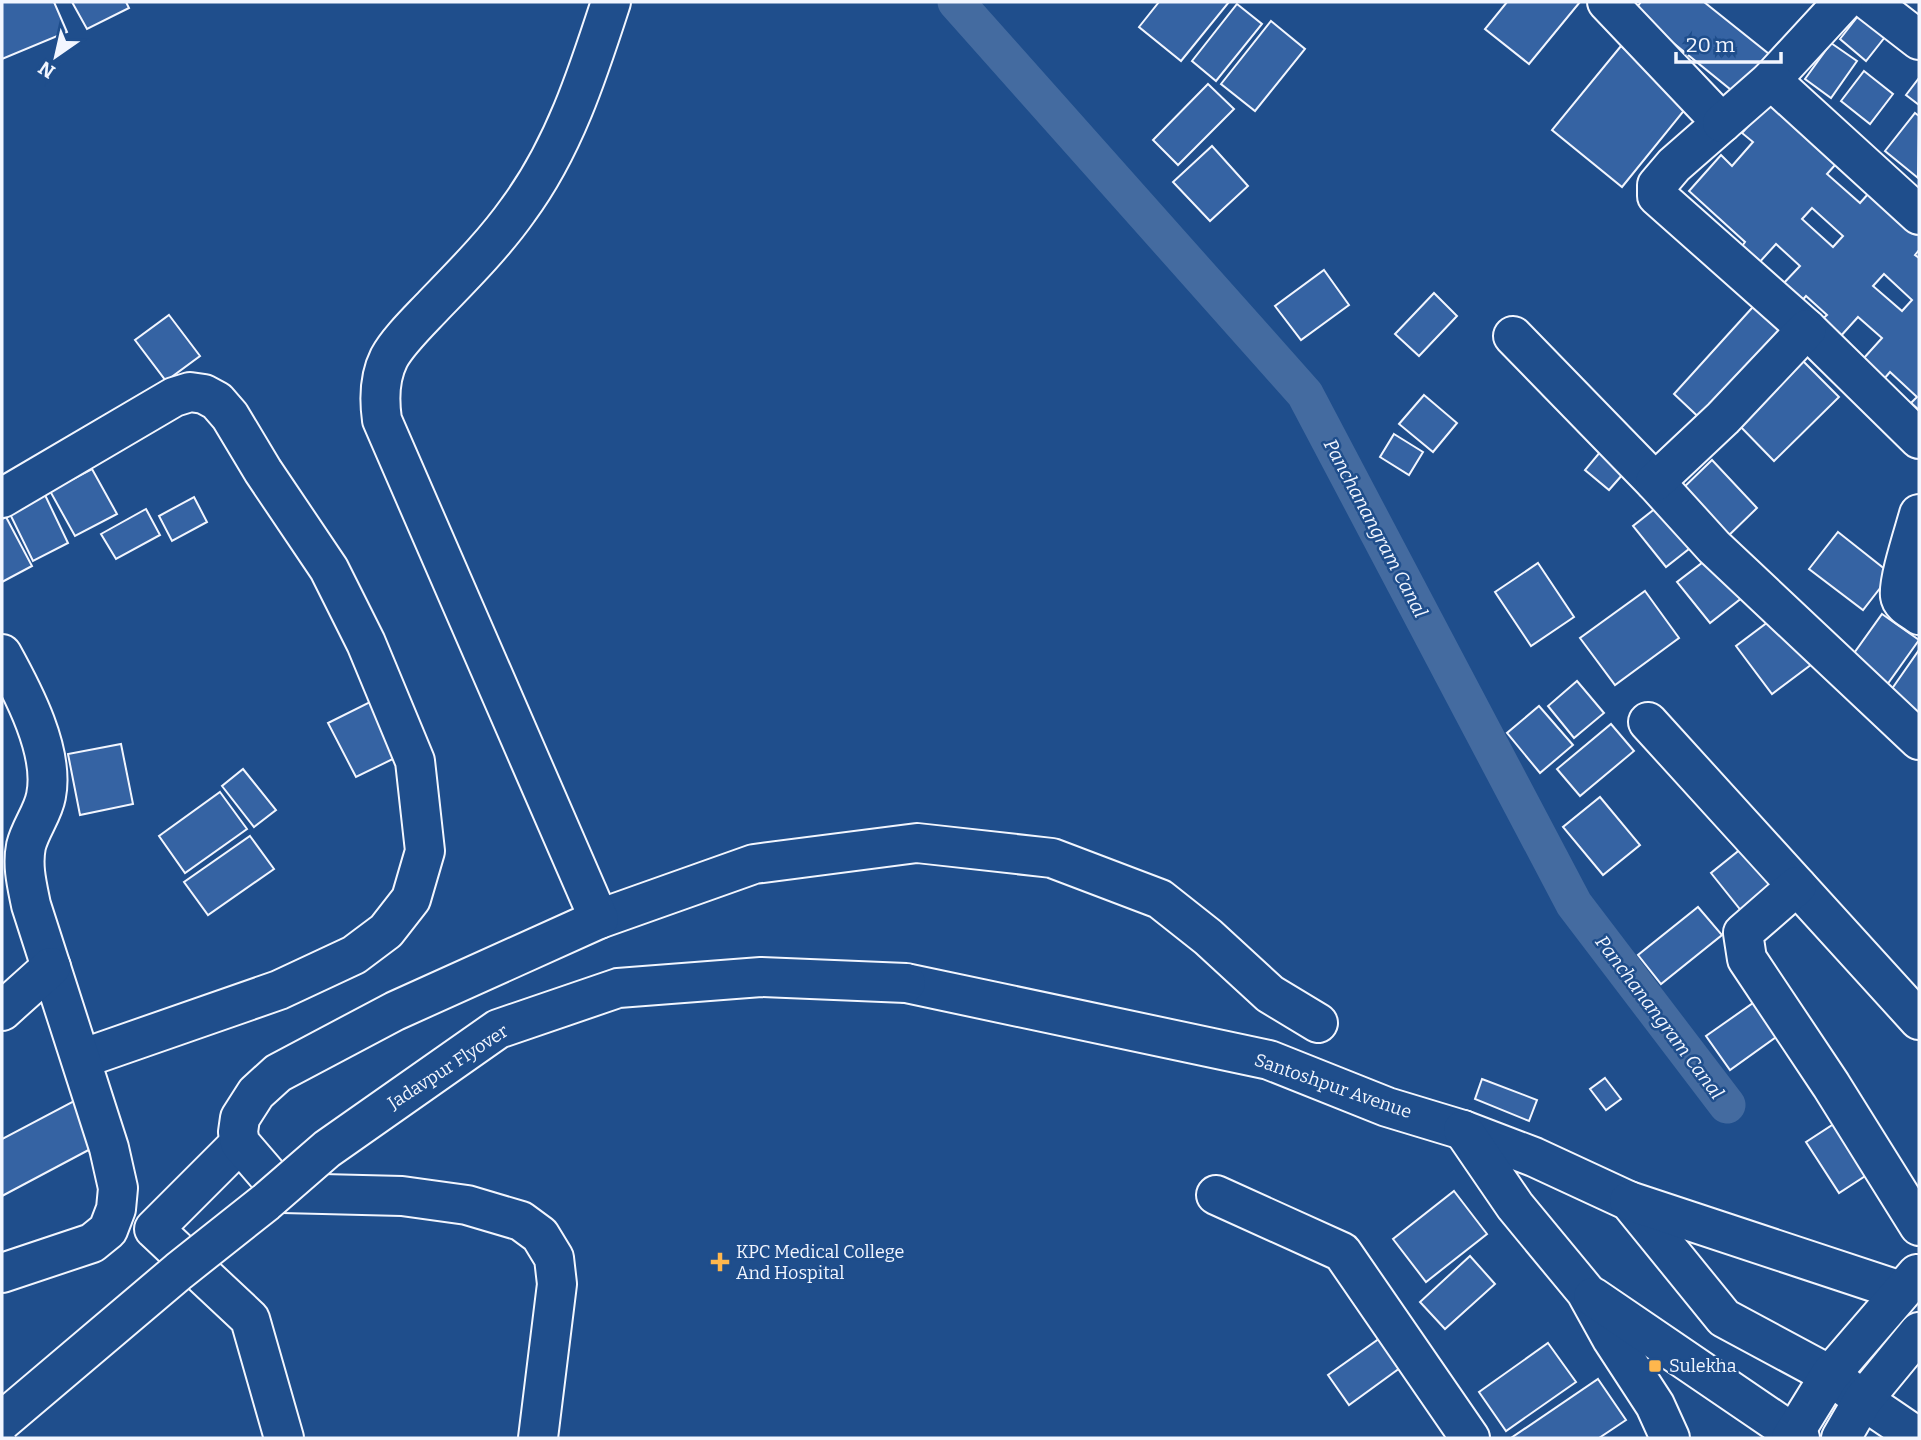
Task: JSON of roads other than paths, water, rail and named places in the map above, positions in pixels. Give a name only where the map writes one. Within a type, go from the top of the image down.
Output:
[{"type":"street","points":[[599,919],[382,420],[379,398],[382,378],[390,357],[519,209],[559,144],[611,2]]},
{"type":"street","points":[[1608,2],[1722,123]]},
{"type":"street","points":[[1843,2],[1771,80],[1674,165],[1657,185],[1657,196],[1807,329],[1919,439]]},
{"type":"street","points":[[1870,2],[1919,40]]},
{"type":"street","points":[[1771,80],[1919,215]]},
{"type":"street","points":[[1656,482],[1723,418],[1807,329]]},
{"type":"street","points":[[1513,336],[1656,482],[1714,547],[1919,740]]},
{"type":"street","points":[[2,498],[174,397],[190,392],[204,394],[217,401],[230,416],[263,471],[330,569],[366,643],[415,761],[425,851],[411,899],[386,931],[354,955],[279,990],[81,1059]]},
{"type":"street","points":[[1919,514],[1899,595],[1904,604],[1919,615]]},
{"type":"street","points":[[2,654],[35,721],[47,765],[46,796],[26,845],[24,872],[31,905],[109,1148],[118,1188],[116,1209],[108,1230],[92,1243],[2,1273]]},
{"type":"street","points":[[1648,722],[1919,1020]]},
{"type":"street","points":[[2,830],[40,811]]},
{"type":"street","points":[[538,1438],[557,1284],[554,1258],[540,1235],[521,1220],[467,1205],[402,1196],[283,1193],[240,1143],[238,1132],[240,1118],[257,1093],[278,1073],[395,1011],[599,919],[754,864],[917,843],[1052,858],[1160,899],[1208,937],[1270,994],[1318,1023]]},
{"type":"street","points":[[1797,886],[1742,933],[1747,960],[1824,1074],[1919,1226]]},
{"type":"street","points":[[2,1011],[51,967]]},
{"type":"street","name":"Jadavpur Flyover","points":[[2,1421],[327,1149],[498,1029],[618,988],[761,977],[906,984],[1078,1020]]},
{"type":"street","name":"Santoshpur Avenue","points":[[1078,1020],[1269,1060],[1387,1107],[1462,1130],[1534,1157],[1629,1201],[1910,1281]]},
{"type":"street","points":[[1462,1130],[1514,1206],[1586,1292],[1612,1339],[1655,1405],[1670,1438]]},
{"type":"street","points":[[240,1143],[154,1229],[250,1319],[284,1438]]},
{"type":"street","points":[[1216,1195],[1342,1252],[1470,1438]]},
{"type":"street","points":[[1629,1201],[1724,1318],[1830,1375],[1919,1438]]},
{"type":"street","points":[[1586,1292],[1795,1437],[1830,1375],[1910,1281]]},
{"type":"street","points":[[1841,1438],[1863,1400],[1919,1332]]},
{"type":"waterway","name":"Panchanangram Canal","points":[[956,2],[1305,394],[1574,904],[1727,1105]]},
{"type":"place","name":"KPC Medical College And Hospital","points":[[720,1262]]},
{"type":"place","name":"Sulekha","points":[[1655,1366]]}]
